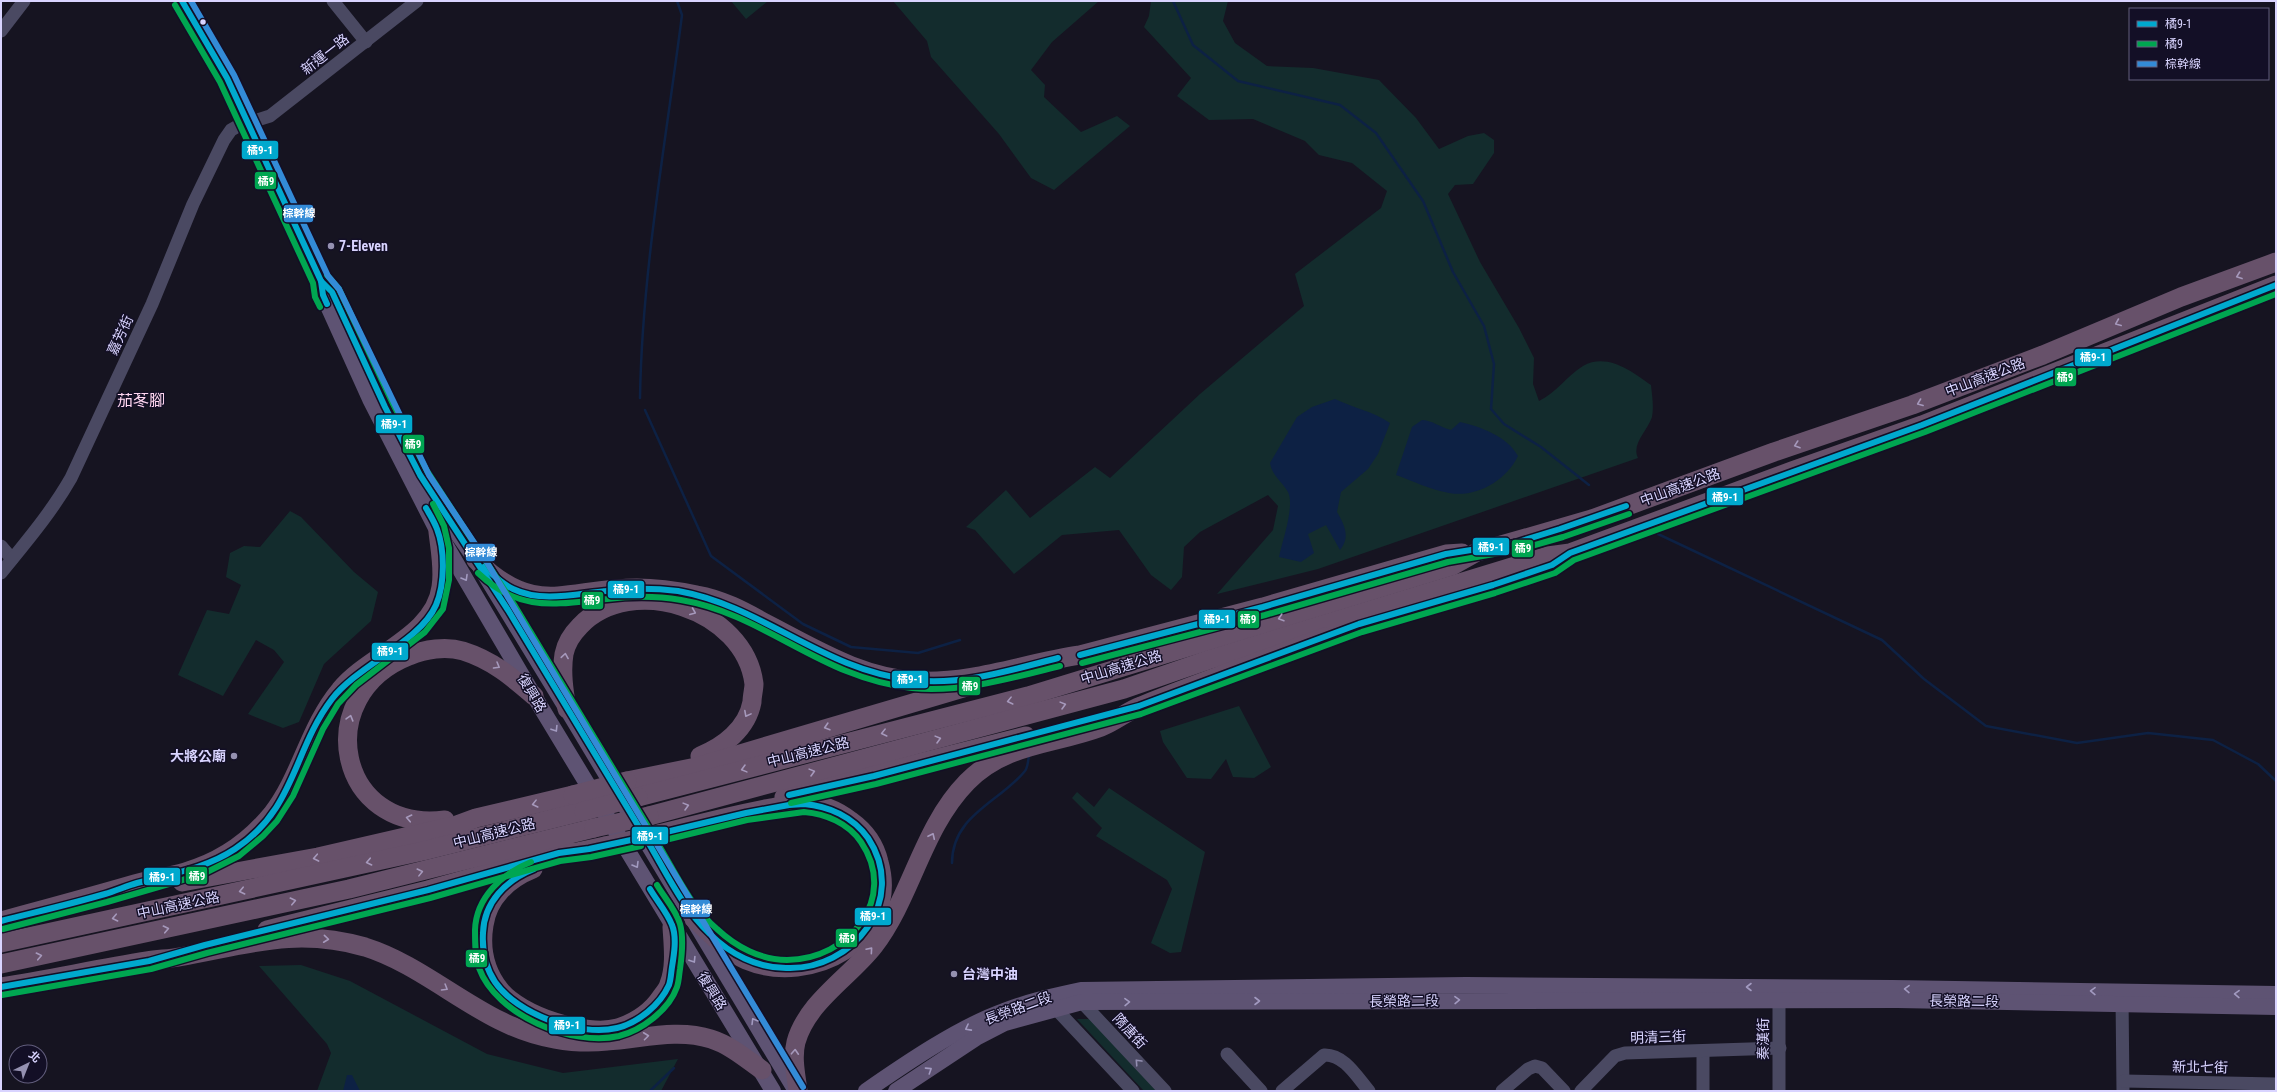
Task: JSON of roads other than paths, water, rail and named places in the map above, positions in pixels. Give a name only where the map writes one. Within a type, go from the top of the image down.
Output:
[{"type":"highway","name":"中山高速公路","points":[[1,943],[423,851],[584,811],[1028,696],[1452,566],[1477,552],[1592,519],[1774,452],[1912,406],[2181,297],[2276,262]]},
{"type":"highway","name":"中山高速公路","points":[[1,964],[348,889],[594,828],[649,816],[1124,689],[1402,600],[1548,556],[1570,554],[1792,471],[1922,426],[2276,285]]},
{"type":"highway","points":[[1,921],[107,893],[135,883],[186,872],[214,861],[235,850],[273,813],[286,791],[313,731],[324,711],[340,689],[365,666],[412,633],[425,621],[436,607],[441,588],[442,572],[438,532]]},
{"type":"highway","points":[[476,560],[492,574],[518,592],[541,596],[566,596],[636,588],[700,595],[746,613],[844,664],[894,678],[926,681],[982,677],[1263,608],[1446,554],[1477,552]]},
{"type":"highway","points":[[797,1091],[794,1065],[796,1044],[802,1025],[813,1010],[873,946],[890,921],[904,896],[939,820],[952,799],[982,769],[1001,757],[1021,748],[1063,739],[1103,726],[1139,706],[1359,624],[1493,585],[1552,565],[1570,554]]},
{"type":"highway","points":[[567,709],[563,685],[564,654],[573,632],[591,614],[610,605],[632,600],[653,601],[677,606],[701,616],[723,629],[738,644],[749,664],[754,685],[750,709],[737,732],[718,749],[656,774]]},
{"type":"highway","points":[[476,818],[418,820],[402,817],[384,808],[368,794],[358,782],[350,764],[347,743],[348,726],[353,708],[361,693],[390,666],[419,652],[440,649],[461,650],[482,658],[502,669],[534,696]]},
{"type":"highway","points":[[107,893],[143,889],[318,857],[457,825],[476,818],[656,774],[696,767],[925,698],[1065,662],[1080,654]]},
{"type":"highway","points":[[746,811],[759,804],[788,795],[874,776],[1118,710],[1139,706]]},
{"type":"highway","points":[[149,961],[205,945],[428,890],[559,853],[577,852],[605,846],[659,834],[746,811],[784,804],[807,804],[829,808],[843,814],[858,826],[870,840],[877,855],[882,872],[881,894],[873,922],[860,939],[843,952],[825,962],[805,967],[784,969],[764,966],[744,960],[718,942],[694,919]]},
{"type":"highway","points":[[577,852],[531,870],[511,880],[496,895],[485,913],[482,953],[489,973],[501,991],[519,1006],[558,1024],[590,1029],[616,1028],[637,1020],[655,1005],[669,985],[674,959],[672,927]]},
{"type":"highway","points":[[1,987],[149,961],[178,958],[264,940],[312,937],[336,940],[390,957],[499,1019],[528,1032],[554,1039],[582,1042],[608,1041],[649,1035],[685,1034],[702,1037],[735,1050],[762,1070]]},
{"type":"main road","name":"復興路","points":[[182,1],[218,62],[248,122],[321,280],[323,295],[370,399],[438,532],[672,927],[762,1070],[773,1091]]},
{"type":"main road","name":"復興路","points":[[321,280],[332,292],[401,439],[422,479],[446,519],[476,560],[797,1091]]},
{"type":"main road","name":"長榮路二段","points":[[866,1091],[968,1028],[1002,1011],[1077,997],[1190,995],[1653,993],[1779,994],[1897,1000],[2122,998],[2276,994]]},
{"type":"main road","name":"長榮路二段","points":[[2122,998],[2276,1007]]},
{"type":"main road","name":"長榮路二段","points":[[896,1091],[976,1038],[1056,1001]]},
{"type":"street","points":[[1,31],[24,1]]},
{"type":"street","points":[[333,1],[366,42]]},
{"type":"street","name":"新運一路","points":[[248,122],[270,116],[418,1]]},
{"type":"street","name":"嘉芳街","points":[[1,573],[23,548],[59,499],[71,478],[152,304],[193,204],[224,140],[231,130],[248,122]]},
{"type":"street","points":[[1,546],[12,560]]},
{"type":"street","name":"秦漢街","points":[[1779,994],[1779,1091]]},
{"type":"street","name":"隋唐街","points":[[1077,997],[1165,1091]]},
{"type":"street","points":[[2122,998],[2124,1086]]},
{"type":"street","points":[[1056,1001],[1133,1091]]},
{"type":"street","name":"明清三街","points":[[1581,1091],[1615,1056],[1625,1053],[1703,1052],[1780,1048]]},
{"type":"street","name":"明清三街","points":[[1703,1052],[1703,1091]]},
{"type":"street","points":[[1227,1054],[1261,1091]]},
{"type":"street","points":[[1282,1091],[1324,1055],[1332,1054],[1339,1057],[1369,1091]]},
{"type":"street","points":[[1502,1091],[1528,1069],[1535,1066],[1542,1068],[1564,1091]]},
{"type":"street","name":"新北七街","points":[[2124,1086],[2273,1086]]},
{"type":"water","points":[[1335,399],[1377,415],[1390,423],[1378,454],[1368,469],[1341,492],[1337,512],[1344,526],[1346,535],[1340,550],[1326,525],[1308,534],[1314,553],[1301,562],[1279,557],[1289,515],[1290,498],[1286,488],[1271,468],[1270,463],[1297,417],[1312,407]]},
{"type":"water","points":[[1422,420],[1429,421],[1451,430],[1460,422],[1493,433],[1507,443],[1518,456],[1506,473],[1489,486],[1480,490],[1459,494],[1436,490],[1422,485],[1396,475],[1412,427]]},
{"type":"water","points":[[347,1075],[352,1075],[360,1091],[343,1091]]},
{"type":"waterway","points":[[640,398],[645,302],[650,254],[682,15],[677,1]]},
{"type":"waterway","points":[[1173,1],[1193,45],[1238,81],[1340,105],[1376,133],[1423,201],[1453,272],[1484,326],[1494,364],[1491,409],[1504,424],[1541,447],[1589,485]]},
{"type":"waterway","points":[[645,410],[711,556],[803,624],[851,647],[918,653],[960,640]]},
{"type":"waterway","points":[[1658,534],[1882,640],[1924,679],[1986,726],[2077,743],[2148,733],[2213,740],[2258,764],[2276,781]]},
{"type":"waterway","points":[[952,863],[954,847],[960,833],[979,811],[1015,782],[1025,771],[1029,756]]},
{"type":"waterway","points":[[650,1091],[674,1068]]},
{"type":"place","name":"7-Eleven","points":[[331,246]]},
{"type":"place","name":"大將公廟","points":[[234,756]]},
{"type":"place","name":"台灣中油","points":[[954,974]]},
{"type":"district","name":"茄苳腳","points":[[141,400]]}]
